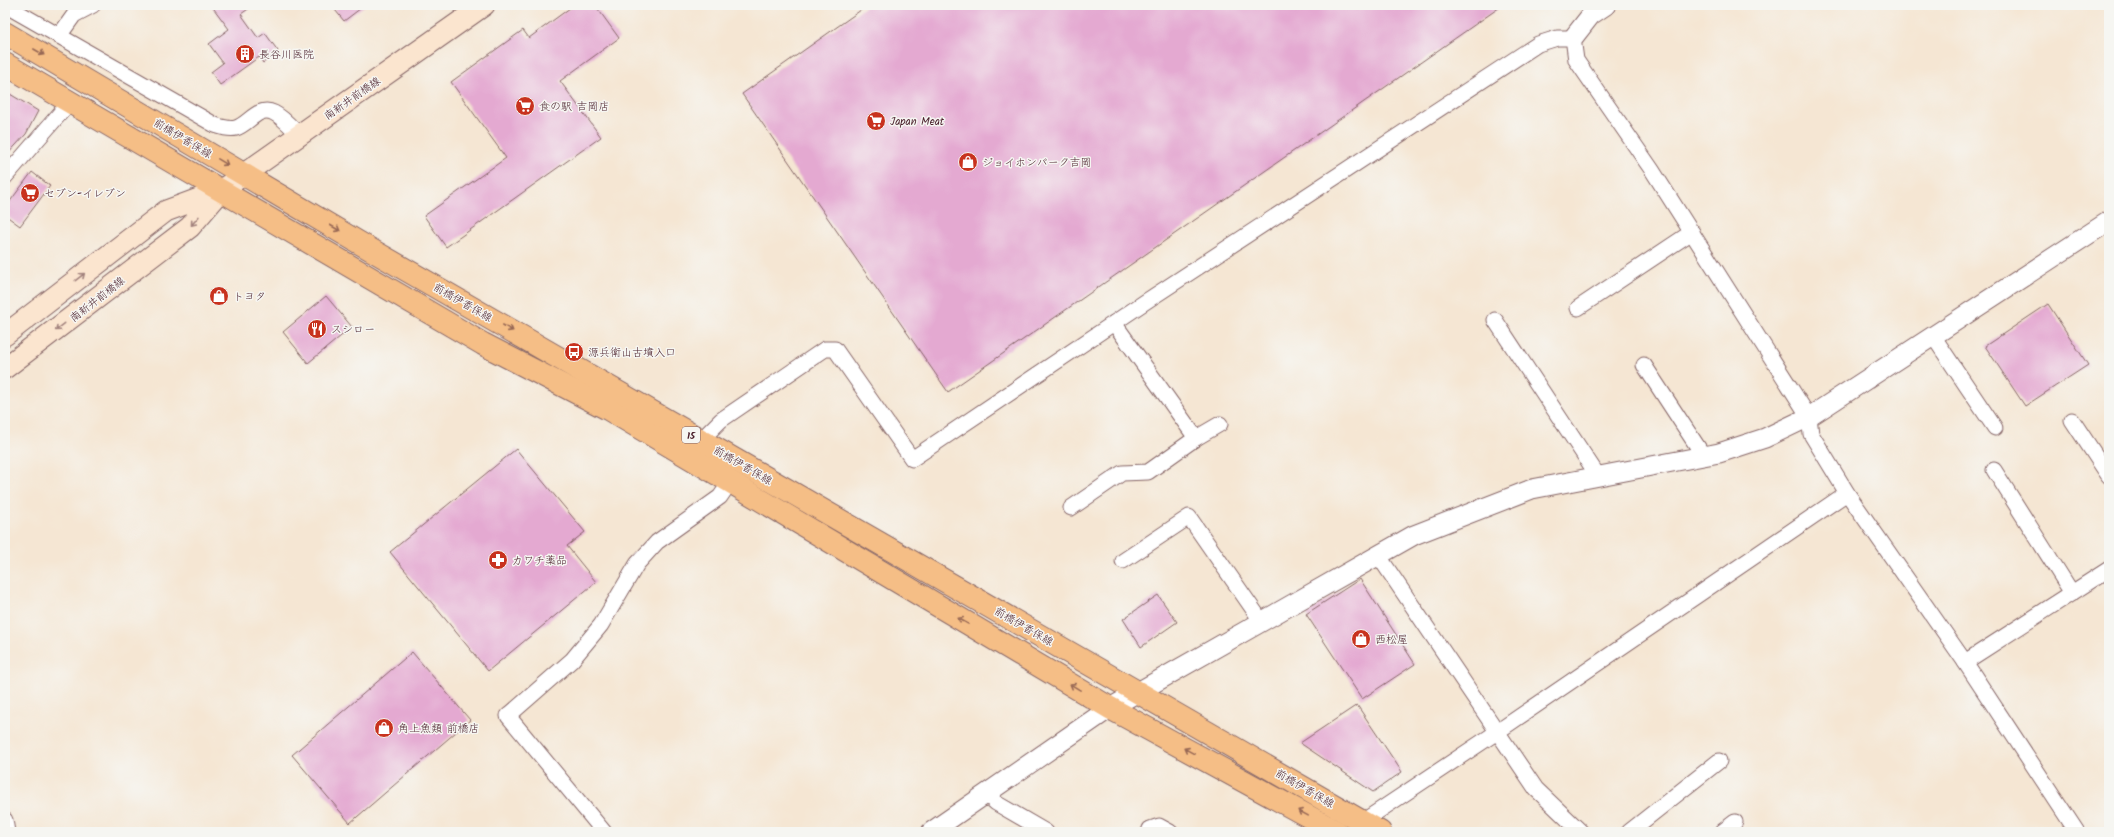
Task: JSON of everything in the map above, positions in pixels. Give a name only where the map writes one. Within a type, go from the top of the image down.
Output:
[{"type":"main road","name":"南新井前橋線","points":[[5,335],[166,211],[220,191],[484,5]]},
{"type":"main road","name":"前橋伊香保線","points":[[5,33],[244,175],[701,440],[998,602],[1139,692],[1371,827]]},
{"type":"main road","name":"前橋伊香保線","points":[[5,64],[484,344],[608,409],[1110,708],[1333,831]]},
{"type":"main road","name":"南新井前橋線","points":[[5,368],[190,227],[220,191]]},
{"type":"street","points":[[5,5],[214,125],[224,128],[235,128],[259,113],[267,110],[275,113],[300,136]]},
{"type":"street","points":[[59,36],[74,15],[93,5]]},
{"type":"street","points":[[1606,5],[1591,15],[1573,38],[1576,60],[1652,170],[1809,416],[1811,434],[1847,493],[1965,662],[2077,832]]},
{"type":"street","points":[[701,440],[721,420],[826,349],[835,349],[912,459],[1114,323],[1538,44],[1557,38],[1573,38]]},
{"type":"street","points":[[5,177],[63,110],[69,101]]},
{"type":"street","points":[[931,832],[1110,708],[1414,535],[1532,488],[1679,462],[1719,453],[1765,438],[1809,416],[2109,221]]},
{"type":"street","points":[[1578,308],[1692,232]]},
{"type":"street","points":[[1495,320],[1598,476]]},
{"type":"street","points":[[1114,323],[1196,438]]},
{"type":"street","points":[[1933,336],[1995,428]]},
{"type":"street","points":[[1644,366],[1703,456]]},
{"type":"street","points":[[2072,420],[2109,476]]},
{"type":"street","points":[[1071,508],[1122,473],[1148,472],[1196,438],[1220,424]]},
{"type":"street","points":[[1994,470],[2072,593]]},
{"type":"street","points":[[604,832],[508,716],[572,660],[601,625],[637,564],[657,542],[720,497],[731,481]]},
{"type":"street","points":[[1371,827],[1497,732],[1847,493]]},
{"type":"street","points":[[1123,561],[1189,517],[1262,622]]},
{"type":"street","points":[[1378,555],[1536,789],[1581,832]]},
{"type":"street","points":[[1965,662],[2109,569]]},
{"type":"street","points":[[1629,832],[1719,761]]},
{"type":"street","points":[[986,794],[996,803],[1046,832]]},
{"type":"street","points":[[5,820],[7,832]]},
{"type":"street","points":[[1722,832],[1735,822]]},
{"type":"street","points":[[1149,832],[1150,829],[1159,826],[1170,832]]},
{"type":"building","name":"長谷川医院","points":[[211,5],[254,5],[241,14],[258,38],[265,33],[278,51],[263,63],[259,57],[220,85],[211,72],[223,63],[209,44],[229,29]]},
{"type":"building","points":[[331,5],[365,5],[344,21]]},
{"type":"building","points":[[574,5],[595,5],[619,38],[560,81],[601,137],[446,247],[424,216],[506,158],[451,82],[523,30],[529,38]]},
{"type":"building","points":[[868,5],[1503,5],[948,392],[742,94]]},
{"type":"building","points":[[5,91],[38,111],[26,134],[5,157]]},
{"type":"building","points":[[32,172],[50,186],[20,226],[5,215],[5,208]]},
{"type":"building","name":"スシロー","points":[[326,296],[352,327],[308,363],[283,332]]},
{"type":"building","points":[[2048,304],[2088,365],[2025,406],[1985,346]]},
{"type":"building","points":[[516,449],[585,532],[567,546],[596,582],[488,671],[390,552]]},
{"type":"building","name":"西松屋","points":[[1360,579],[1415,664],[1362,699],[1306,614]]},
{"type":"building","points":[[1158,595],[1177,622],[1141,647],[1123,619]]},
{"type":"building","points":[[412,652],[470,720],[350,823],[292,755]]},
{"type":"building","points":[[1357,705],[1402,772],[1373,792],[1300,743]]},
{"type":"place","name":"長谷川医院","points":[[245,54]]},
{"type":"place","name":"食の駅 吉岡店","points":[[525,106]]},
{"type":"place","name":"Japan Meat","points":[[876,121]]},
{"type":"place","name":"ジョイホンパーク吉岡","points":[[968,162]]},
{"type":"place","name":"セブン-イレブン","points":[[30,193]]},
{"type":"place","name":"トヨタ","points":[[219,296]]},
{"type":"place","name":"スシロー","points":[[317,329]]},
{"type":"place","name":"源兵衛山古墳入口","points":[[574,352]]},
{"type":"place","name":"カワチ薬品","points":[[498,560]]},
{"type":"place","name":"西松屋","points":[[1361,639]]},
{"type":"place","name":"角上魚類 前橋店","points":[[384,728]]}]
